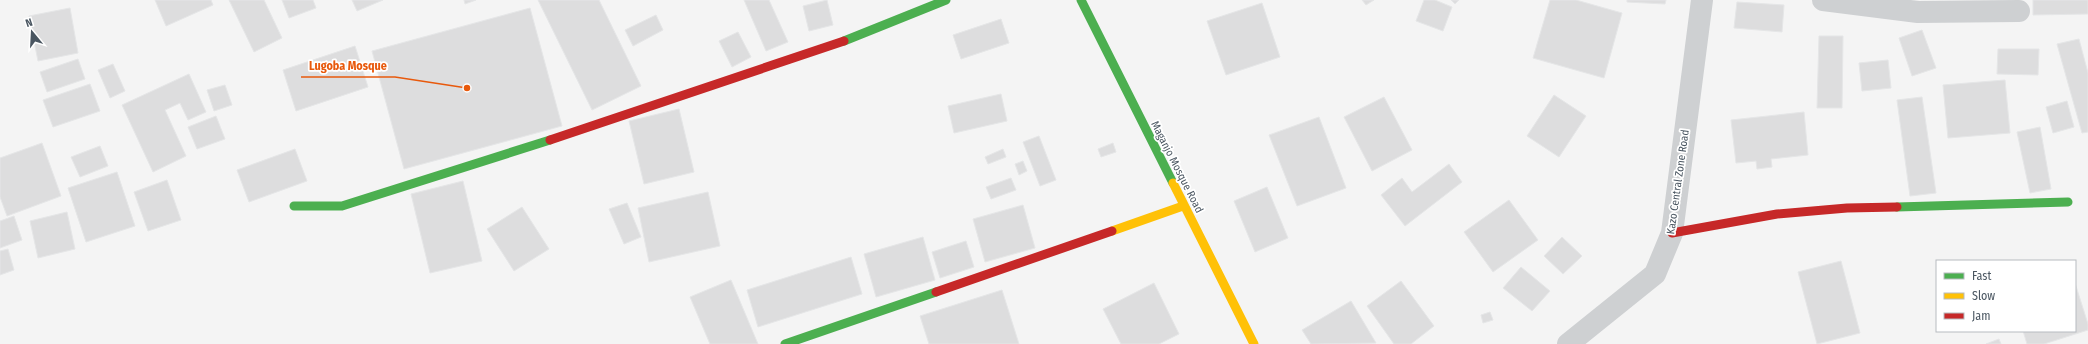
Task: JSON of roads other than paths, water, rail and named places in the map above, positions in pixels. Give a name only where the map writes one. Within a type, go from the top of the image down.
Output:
[{"type":"street","points":[[294,206],[342,206],[527,148],[842,42],[946,0]]},
{"type":"street","name":"Maganjo Mosque Road","points":[[1081,0],[1183,206],[1254,344]]},
{"type":"street","name":"Kazo Central Zone Road","points":[[1568,344],[1655,274],[1672,233],[1702,0]]},
{"type":"street","points":[[1823,0],[1918,12],[2019,11]]},
{"type":"street","points":[[1672,233],[1777,214],[1847,208],[2068,202]]},
{"type":"street","points":[[785,344],[1183,206]]},
{"type":"place","name":"Lugoba Mosque","points":[[467,88]]}]
